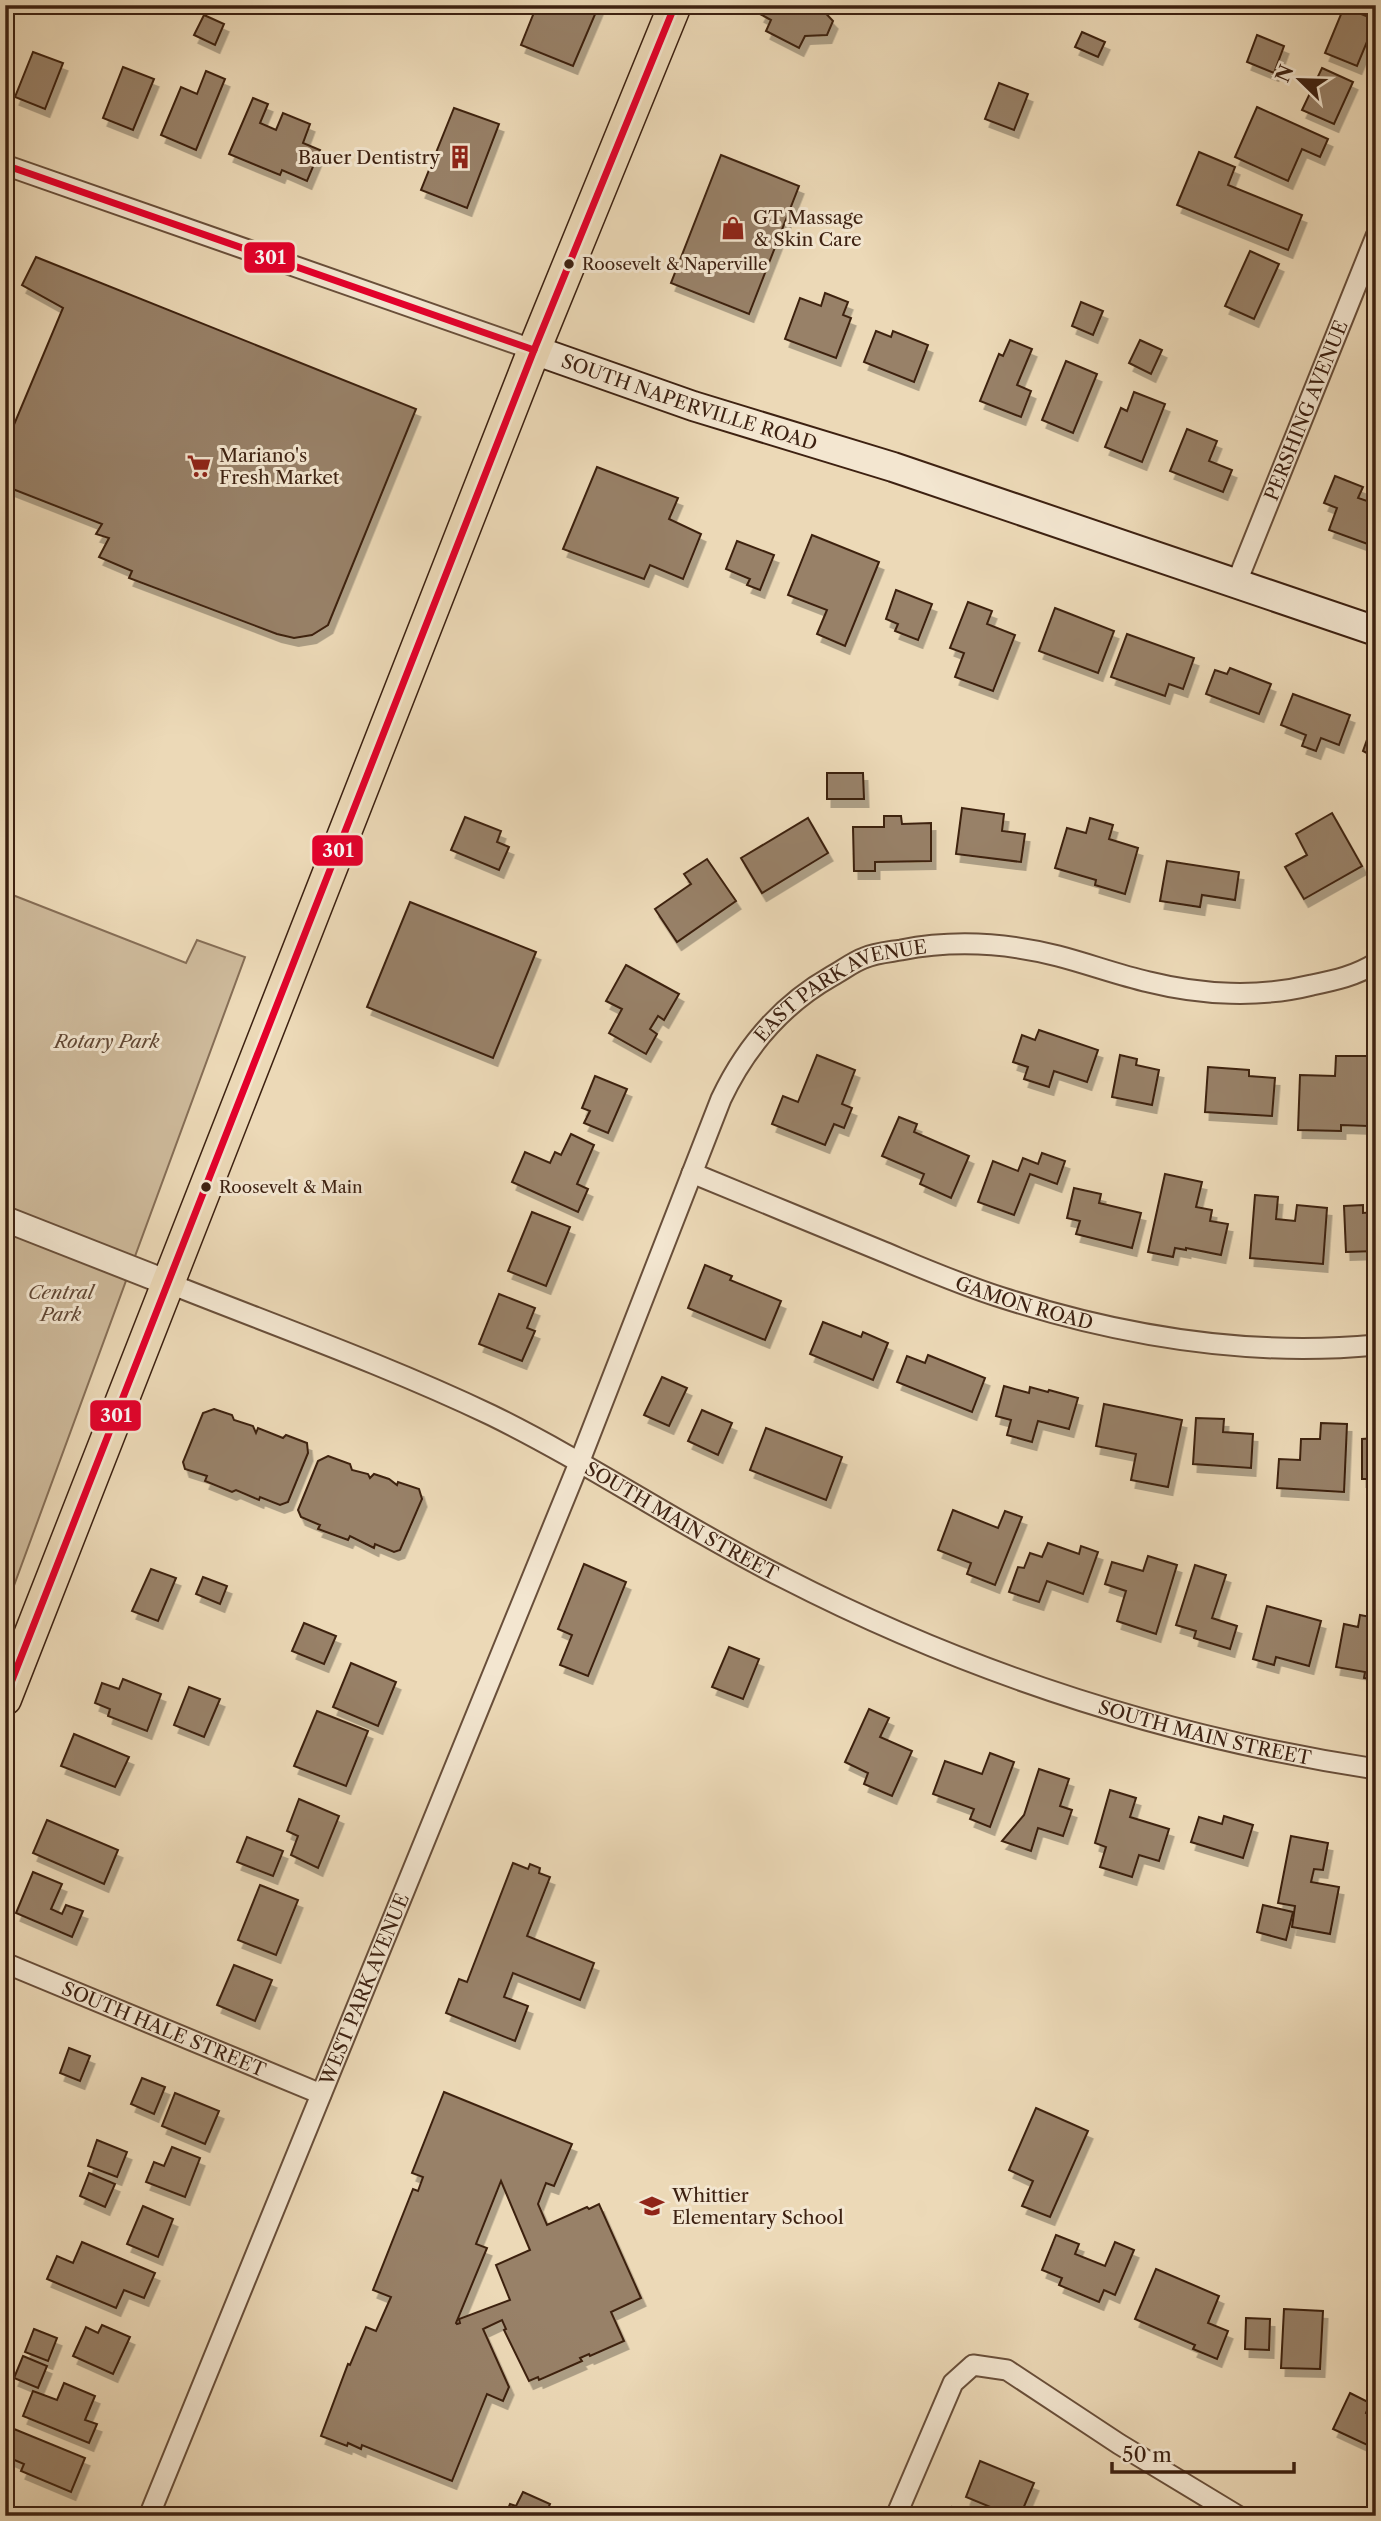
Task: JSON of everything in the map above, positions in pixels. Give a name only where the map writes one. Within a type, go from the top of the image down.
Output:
[{"type":"main road","points":[[5,1699],[534,350],[676,5]]},
{"type":"main road","name":"SOUTH NAPERVILLE ROAD","points":[[534,350],[693,406],[881,464],[1376,631]]},
{"type":"street","name":"SOUTH NAPERVILLE ROAD","points":[[5,165],[534,350]]},
{"type":"street","name":"PERSHING AVENUE","points":[[1236,584],[1376,236]]},
{"type":"street","name":"EAST PARK AVENUE","points":[[579,1463],[721,1099],[747,1050],[776,1016],[816,985],[865,957],[947,944],[1003,946],[1056,955],[1150,983],[1212,992],[1299,989],[1359,974],[1376,963]]},
{"type":"street","name":"GAMON ROAD","points":[[692,1173],[951,1279],[1002,1298],[1079,1320],[1169,1337],[1239,1345],[1376,1345]]},
{"type":"street","name":"SOUTH MAIN STREET","points":[[5,1219],[330,1346],[445,1394],[579,1463],[785,1579],[906,1636],[982,1666],[1155,1723],[1269,1750],[1376,1769]]},
{"type":"street","name":"WEST PARK AVENUE","points":[[149,2516],[579,1463]]},
{"type":"street","name":"SOUTH HALE STREET","points":[[5,1963],[321,2094]]},
{"type":"street","points":[[896,2516],[953,2383],[973,2365],[1007,2370],[1119,2444],[1238,2516]]},
{"type":"green space","name":"Rotary Park","points":[[5,892],[186,963],[197,940],[245,957],[5,1610]]},
{"type":"building","points":[[537,5],[599,5],[573,66],[521,45]]},
{"type":"building","points":[[765,5],[818,5],[833,21],[827,35],[805,36],[799,48],[766,31],[771,20],[760,14]]},
{"type":"building","points":[[1344,7],[1376,20],[1357,66],[1325,53]]},
{"type":"building","points":[[204,15],[224,24],[215,45],[194,35]]},
{"type":"building","points":[[1082,32],[1105,42],[1098,57],[1075,47]]},
{"type":"building","points":[[1257,35],[1284,46],[1274,73],[1247,62]]},
{"type":"building","points":[[33,52],[63,63],[45,109],[15,97]]},
{"type":"building","points":[[123,67],[154,79],[133,130],[103,118]]},
{"type":"building","points":[[1322,68],[1353,82],[1334,124],[1302,110]]},
{"type":"building","points":[[206,71],[225,79],[196,150],[161,135],[181,87],[197,94]]},
{"type":"building","points":[[999,83],[1028,94],[1014,130],[985,119]]},
{"type":"building","points":[[253,98],[268,104],[260,123],[276,130],[283,113],[310,124],[303,143],[320,150],[307,181],[282,170],[280,175],[229,154]]},
{"type":"building","points":[[1257,107],[1328,139],[1320,157],[1302,149],[1288,181],[1235,157]]},
{"type":"building","name":"Bauer Dentistry","points":[[454,108],[499,124],[467,208],[421,190]]},
{"type":"building","points":[[1199,152],[1235,167],[1228,185],[1302,215],[1288,250],[1177,205]]},
{"type":"building","points":[[721,155],[799,186],[749,314],[671,283]]},
{"type":"building","points":[[1250,251],[1279,264],[1254,319],[1225,306]]},
{"type":"building","name":"Mariano's Fresh Market","points":[[36,257],[416,409],[328,625],[312,635],[294,638],[277,634],[129,578],[132,571],[99,557],[109,538],[96,534],[102,524],[5,486],[5,446],[63,308],[22,285]]},
{"type":"building","points":[[825,293],[848,302],[843,315],[851,318],[836,358],[785,339],[800,298],[821,306]]},
{"type":"building","points":[[1081,302],[1103,311],[1093,335],[1072,326]]},
{"type":"building","points":[[876,331],[891,337],[893,331],[928,345],[914,382],[864,362]]},
{"type":"building","points":[[1010,340],[1032,349],[1017,385],[1031,391],[1021,417],[980,401],[999,354],[1003,356]]},
{"type":"building","points":[[1140,340],[1162,350],[1151,374],[1129,363]]},
{"type":"building","points":[[1066,361],[1097,374],[1073,433],[1042,420]]},
{"type":"building","points":[[1134,392],[1165,404],[1142,462],[1105,447],[1121,408],[1127,411]]},
{"type":"building","points":[[1187,429],[1217,441],[1209,461],[1232,470],[1223,492],[1170,471]]},
{"type":"building","points":[[597,467],[678,498],[669,519],[701,534],[683,579],[650,565],[644,579],[563,549]]},
{"type":"building","points":[[1335,476],[1363,487],[1358,498],[1376,504],[1376,547],[1329,530],[1337,508],[1324,503]]},
{"type":"building","points":[[812,535],[879,562],[845,646],[817,634],[827,610],[788,595]]},
{"type":"building","points":[[737,541],[774,555],[760,590],[747,585],[750,579],[726,569]]},
{"type":"building","points":[[896,590],[932,604],[918,640],[895,631],[898,624],[886,619]]},
{"type":"building","points":[[968,602],[992,611],[987,624],[1015,635],[993,691],[955,677],[964,653],[950,648]]},
{"type":"building","points":[[1055,608],[1114,631],[1098,673],[1039,651]]},
{"type":"building","points":[[1127,634],[1194,658],[1183,689],[1169,684],[1165,696],[1111,677]]},
{"type":"building","points":[[1230,668],[1271,684],[1259,714],[1206,694],[1215,670],[1227,674]]},
{"type":"building","points":[[1293,694],[1350,715],[1339,745],[1321,738],[1316,751],[1302,746],[1306,735],[1281,725]]},
{"type":"building","points":[[1376,720],[1376,758],[1363,751]]},
{"type":"building","points":[[827,773],[863,773],[864,799],[827,799]]},
{"type":"building","points":[[962,808],[1004,814],[1002,831],[1025,834],[1021,862],[956,854]]},
{"type":"building","points":[[1332,813],[1362,866],[1304,899],[1285,867],[1307,855],[1296,834]]},
{"type":"building","points":[[884,816],[901,816],[902,824],[931,823],[931,861],[875,862],[875,871],[854,871],[853,827],[884,827]]},
{"type":"building","points":[[465,817],[501,831],[497,842],[509,847],[499,870],[451,850]]},
{"type":"building","points":[[808,818],[828,853],[762,893],[741,858]]},
{"type":"building","points":[[1090,818],[1113,825],[1109,839],[1138,848],[1125,894],[1095,885],[1096,880],[1055,868],[1067,828],[1086,833]]},
{"type":"building","points":[[707,859],[736,901],[677,942],[655,909],[691,884],[684,874]]},
{"type":"building","points":[[1167,861],[1239,872],[1235,900],[1202,895],[1200,907],[1160,901]]},
{"type":"building","points":[[410,902],[536,952],[493,1058],[367,1007]]},
{"type":"building","points":[[626,965],[679,994],[664,1020],[658,1016],[650,1029],[657,1034],[646,1054],[609,1033],[622,1009],[606,1001]]},
{"type":"building","points":[[1039,1030],[1098,1050],[1087,1082],[1054,1071],[1049,1087],[1024,1079],[1028,1067],[1013,1062],[1022,1035],[1035,1040]]},
{"type":"building","points":[[817,1055],[855,1070],[842,1104],[852,1108],[844,1128],[834,1124],[825,1145],[772,1124],[783,1096],[798,1102]]},
{"type":"building","points":[[1120,1055],[1137,1059],[1136,1065],[1159,1070],[1152,1105],[1112,1097]]},
{"type":"building","points":[[1336,1056],[1370,1056],[1368,1126],[1341,1125],[1341,1131],[1298,1130],[1300,1075],[1335,1076]]},
{"type":"building","points":[[1208,1067],[1249,1070],[1249,1076],[1275,1078],[1272,1116],[1205,1112]]},
{"type":"building","points":[[595,1076],[627,1089],[608,1133],[584,1123],[590,1111],[582,1108]]},
{"type":"building","points":[[899,1117],[917,1124],[914,1132],[969,1156],[951,1198],[920,1184],[924,1174],[882,1156]]},
{"type":"building","points":[[571,1134],[594,1145],[577,1184],[588,1189],[578,1212],[512,1182],[525,1152],[550,1163],[555,1152],[561,1155]]},
{"type":"building","points":[[1042,1153],[1065,1161],[1057,1184],[1030,1174],[1014,1215],[978,1202],[993,1161],[1018,1171],[1023,1158],[1038,1164]]},
{"type":"building","points":[[1165,1174],[1202,1182],[1196,1207],[1212,1210],[1210,1221],[1228,1224],[1221,1255],[1186,1248],[1175,1248],[1173,1257],[1148,1252]]},
{"type":"building","points":[[1074,1188],[1101,1194],[1099,1203],[1141,1213],[1132,1248],[1076,1234],[1080,1221],[1067,1218]]},
{"type":"building","points":[[1255,1195],[1278,1197],[1276,1219],[1295,1221],[1297,1205],[1327,1208],[1323,1264],[1250,1258]]},
{"type":"building","points":[[1363,1205],[1363,1213],[1376,1212],[1376,1251],[1346,1252],[1344,1206]]},
{"type":"building","points":[[532,1212],[570,1227],[546,1286],[508,1271]]},
{"type":"building","points":[[705,1265],[732,1276],[730,1280],[781,1301],[765,1340],[688,1308]]},
{"type":"building","points":[[499,1294],[535,1308],[527,1328],[535,1331],[522,1361],[479,1344]]},
{"type":"building","points":[[823,1322],[861,1337],[863,1332],[888,1343],[873,1380],[810,1354]]},
{"type":"building","points":[[928,1355],[985,1378],[972,1412],[897,1382],[907,1356],[925,1363]]},
{"type":"building","points":[[662,1377],[687,1388],[669,1426],[644,1415]]},
{"type":"building","points":[[1004,1386],[1029,1393],[1030,1387],[1048,1392],[1049,1390],[1078,1398],[1069,1429],[1038,1421],[1032,1442],[1007,1435],[1011,1420],[996,1416]]},
{"type":"building","points":[[1104,1404],[1182,1420],[1168,1487],[1131,1480],[1136,1454],[1096,1446]]},
{"type":"building","points":[[214,1409],[253,1426],[256,1433],[258,1428],[283,1438],[286,1435],[307,1443],[308,1453],[288,1502],[280,1505],[236,1490],[232,1492],[205,1481],[207,1476],[185,1469],[183,1462],[203,1413]]},
{"type":"building","points":[[702,1410],[732,1423],[718,1455],[688,1441]]},
{"type":"building","points":[[1196,1418],[1224,1419],[1223,1432],[1253,1434],[1251,1468],[1193,1464]]},
{"type":"building","points":[[1321,1423],[1347,1424],[1344,1492],[1277,1488],[1279,1459],[1300,1460],[1301,1439],[1320,1439]]},
{"type":"building","points":[[766,1428],[842,1457],[826,1500],[750,1470]]},
{"type":"building","points":[[1376,1438],[1376,1479],[1362,1479],[1362,1439]]},
{"type":"building","points":[[328,1456],[350,1464],[352,1470],[368,1474],[370,1478],[374,1474],[397,1485],[398,1482],[419,1489],[422,1499],[400,1550],[394,1552],[375,1544],[374,1548],[350,1536],[348,1540],[318,1529],[320,1525],[301,1517],[298,1510],[318,1461]]},
{"type":"building","points":[[953,1510],[998,1528],[1005,1511],[1022,1517],[995,1585],[967,1574],[971,1563],[938,1550]]},
{"type":"building","points":[[1048,1543],[1079,1554],[1081,1546],[1098,1552],[1083,1594],[1047,1581],[1039,1602],[1009,1592],[1018,1567],[1024,1568],[1030,1553],[1042,1557]]},
{"type":"building","points":[[1148,1556],[1177,1565],[1156,1634],[1117,1621],[1126,1591],[1105,1584],[1112,1562],[1143,1571]]},
{"type":"building","points":[[584,1564],[626,1582],[588,1676],[560,1665],[572,1635],[558,1629]]},
{"type":"building","points":[[1195,1565],[1226,1575],[1212,1618],[1237,1626],[1230,1649],[1194,1638],[1196,1631],[1176,1625]]},
{"type":"building","points":[[151,1569],[176,1578],[158,1621],[132,1611]]},
{"type":"building","points":[[203,1577],[227,1586],[220,1604],[196,1594]]},
{"type":"building","points":[[1267,1606],[1321,1621],[1309,1666],[1276,1657],[1274,1665],[1253,1659]]},
{"type":"building","points":[[1360,1615],[1376,1618],[1376,1680],[1364,1678],[1365,1672],[1336,1667],[1344,1624],[1358,1627]]},
{"type":"building","points":[[304,1623],[336,1636],[324,1664],[292,1651]]},
{"type":"building","points":[[729,1647],[759,1659],[743,1699],[712,1687]]},
{"type":"building","points":[[351,1663],[396,1682],[378,1726],[333,1707]]},
{"type":"building","points":[[123,1679],[161,1694],[147,1731],[108,1716],[110,1709],[95,1703],[102,1683],[119,1689]]},
{"type":"building","points":[[189,1687],[220,1699],[204,1737],[174,1725]]},
{"type":"building","points":[[869,1709],[889,1718],[880,1737],[912,1751],[892,1796],[864,1784],[868,1773],[845,1762]]},
{"type":"building","points":[[317,1711],[368,1731],[346,1786],[294,1766]]},
{"type":"building","points":[[74,1734],[129,1757],[115,1787],[61,1766]]},
{"type":"building","points":[[990,1753],[1014,1762],[990,1827],[970,1819],[974,1809],[933,1794],[945,1761],[982,1774]]},
{"type":"building","points":[[1039,1769],[1069,1779],[1060,1806],[1072,1810],[1063,1836],[1038,1828],[1031,1851],[1002,1841],[1024,1815]]},
{"type":"building","points":[[1110,1790],[1136,1798],[1130,1817],[1169,1829],[1159,1861],[1139,1855],[1132,1877],[1100,1867],[1106,1847],[1095,1843]]},
{"type":"building","points":[[299,1799],[339,1816],[318,1868],[291,1855],[298,1836],[287,1831]]},
{"type":"building","points":[[1224,1816],[1253,1825],[1243,1858],[1191,1842],[1199,1817],[1222,1824]]},
{"type":"building","points":[[47,1820],[118,1850],[104,1884],[33,1853]]},
{"type":"building","points":[[1291,1836],[1328,1843],[1323,1870],[1314,1869],[1311,1882],[1339,1887],[1330,1934],[1292,1927],[1295,1906],[1278,1903]]},
{"type":"building","points":[[247,1837],[283,1851],[273,1876],[237,1862]]},
{"type":"building","points":[[513,1863],[528,1869],[530,1864],[540,1868],[539,1873],[550,1877],[527,1936],[594,1963],[580,2000],[513,1973],[504,1997],[528,2006],[515,2041],[446,2013],[459,1979],[467,1982]]},
{"type":"building","points":[[33,1872],[62,1884],[51,1909],[62,1914],[66,1905],[83,1911],[72,1937],[16,1913]]},
{"type":"building","points":[[1372,1879],[1376,1879],[1376,1915],[1368,1914]]},
{"type":"building","points":[[260,1885],[298,1900],[276,1955],[238,1940]]},
{"type":"building","points":[[1263,1905],[1293,1912],[1286,1940],[1257,1932]]},
{"type":"building","points":[[234,1965],[272,1980],[255,2021],[217,2005]]},
{"type":"building","points":[[69,2048],[90,2056],[80,2081],[60,2073]]},
{"type":"building","points":[[142,2078],[165,2087],[154,2114],[131,2104]]},
{"type":"building","points":[[444,2092],[572,2144],[554,2186],[546,2183],[538,2204],[547,2225],[599,2204],[641,2298],[611,2312],[624,2341],[580,2358],[582,2361],[539,2380],[538,2377],[529,2381],[504,2330],[506,2329],[502,2320],[483,2329],[509,2387],[503,2401],[487,2394],[452,2481],[362,2445],[361,2449],[348,2443],[347,2446],[321,2436],[348,2364],[350,2365],[366,2327],[376,2331],[391,2297],[373,2290],[413,2189],[418,2191],[423,2177],[412,2173]],"holes":[[[501,2181],[530,2250],[496,2265],[510,2300],[459,2319],[460,2323],[457,2324],[487,2248],[476,2244]]]},
{"type":"building","points":[[175,2093],[219,2111],[205,2144],[162,2126]]},
{"type":"building","points":[[1036,2108],[1088,2131],[1050,2217],[1022,2206],[1033,2181],[1009,2170]]},
{"type":"building","points":[[97,2140],[127,2152],[117,2177],[88,2166]]},
{"type":"building","points":[[172,2147],[200,2158],[185,2197],[146,2182],[154,2162],[164,2166]]},
{"type":"building","points":[[89,2173],[115,2184],[105,2207],[80,2196]]},
{"type":"building","points":[[143,2206],[173,2219],[158,2257],[127,2244]]},
{"type":"building","points":[[1056,2235],[1079,2244],[1075,2254],[1105,2266],[1115,2242],[1134,2250],[1115,2295],[1104,2290],[1099,2302],[1059,2285],[1062,2278],[1042,2270]]},
{"type":"building","points":[[82,2242],[155,2273],[144,2298],[124,2290],[116,2308],[47,2279],[57,2256],[73,2263]]},
{"type":"building","points":[[1156,2269],[1219,2296],[1208,2323],[1228,2331],[1217,2359],[1193,2349],[1195,2345],[1135,2319]]},
{"type":"building","points":[[1284,2309],[1323,2311],[1320,2369],[1281,2368]]},
{"type":"building","points":[[1246,2318],[1270,2319],[1269,2350],[1245,2349]]},
{"type":"building","points":[[102,2325],[130,2337],[113,2374],[73,2356],[86,2327],[98,2333]]},
{"type":"building","points":[[34,2329],[57,2338],[48,2361],[25,2352]]},
{"type":"building","points":[[23,2356],[47,2366],[38,2388],[14,2378]]},
{"type":"building","points":[[64,2383],[95,2396],[85,2420],[97,2424],[89,2443],[23,2416],[33,2391],[57,2400]]},
{"type":"building","points":[[1350,2393],[1370,2403],[1366,2413],[1376,2418],[1376,2449],[1333,2429]]},
{"type":"building","points":[[14,2429],[85,2458],[71,2492],[21,2471],[24,2464],[5,2456]]},
{"type":"building","points":[[980,2461],[1034,2483],[1020,2516],[990,2516],[993,2508],[966,2497]]},
{"type":"building","points":[[523,2492],[550,2504],[545,2516],[505,2516],[510,2504],[516,2506]]},
{"type":"building","points":[[952,2507],[973,2516],[949,2516]]},
{"type":"transit line","name":"301","points":[[5,1698],[534,350],[675,5]]},
{"type":"transit line","name":"301","points":[[5,165],[534,350]]},
{"type":"place","name":"Bauer Dentistry","points":[[460,157]]},
{"type":"place","name":"GT Massage & Skin Care","points":[[733,228]]},
{"type":"place","name":"Roosevelt & Naperville","points":[[569,264]]},
{"type":"place","name":"Mariano's Fresh Market","points":[[199,466]]},
{"type":"place","name":"Roosevelt & Main","points":[[206,1187]]},
{"type":"place","name":"Whittier Elementary School","points":[[652,2206]]},
{"type":"park label","name":"Central Park","points":[[61,1303]]}]
